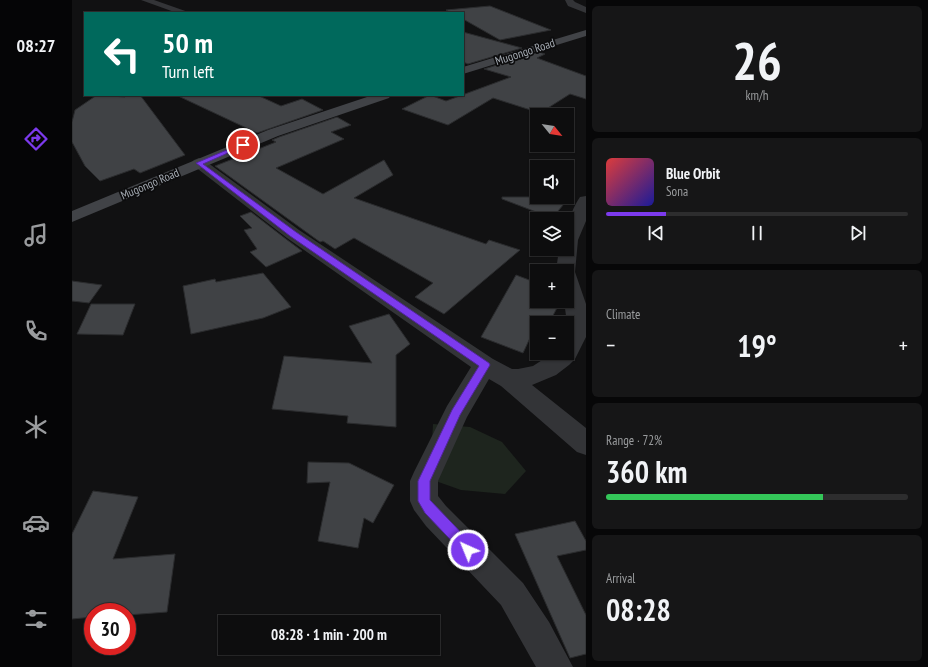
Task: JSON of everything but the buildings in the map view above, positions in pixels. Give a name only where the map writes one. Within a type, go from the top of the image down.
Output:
[{"type":"street","points":[[145,0],[183,12]]},
{"type":"street","points":[[569,0],[572,4],[586,10]]},
{"type":"street","name":"Mugongo Road","points":[[464,71],[586,33]]},
{"type":"street","name":"Mugongo Road","points":[[72,217],[199,163],[323,115],[382,96]]},
{"type":"street","points":[[199,163],[293,234],[497,372],[586,444]]},
{"type":"street","points":[[568,264],[569,240],[586,200]]},
{"type":"street","points":[[574,298],[580,321],[577,336],[574,341]]},
{"type":"street","points":[[497,372],[523,378],[543,372],[561,360]]},
{"type":"street","points":[[497,372],[456,413],[424,481],[424,501],[436,516],[512,594],[537,634],[555,667]]},
{"type":"shaded area","points":[[433,424],[470,427],[502,442],[526,471],[505,494],[461,490],[430,479]]},
{"type":"route","points":[[243,145],[199,163],[293,234],[485,365],[456,413],[424,481],[424,501],[429,509],[468,550]]}]
